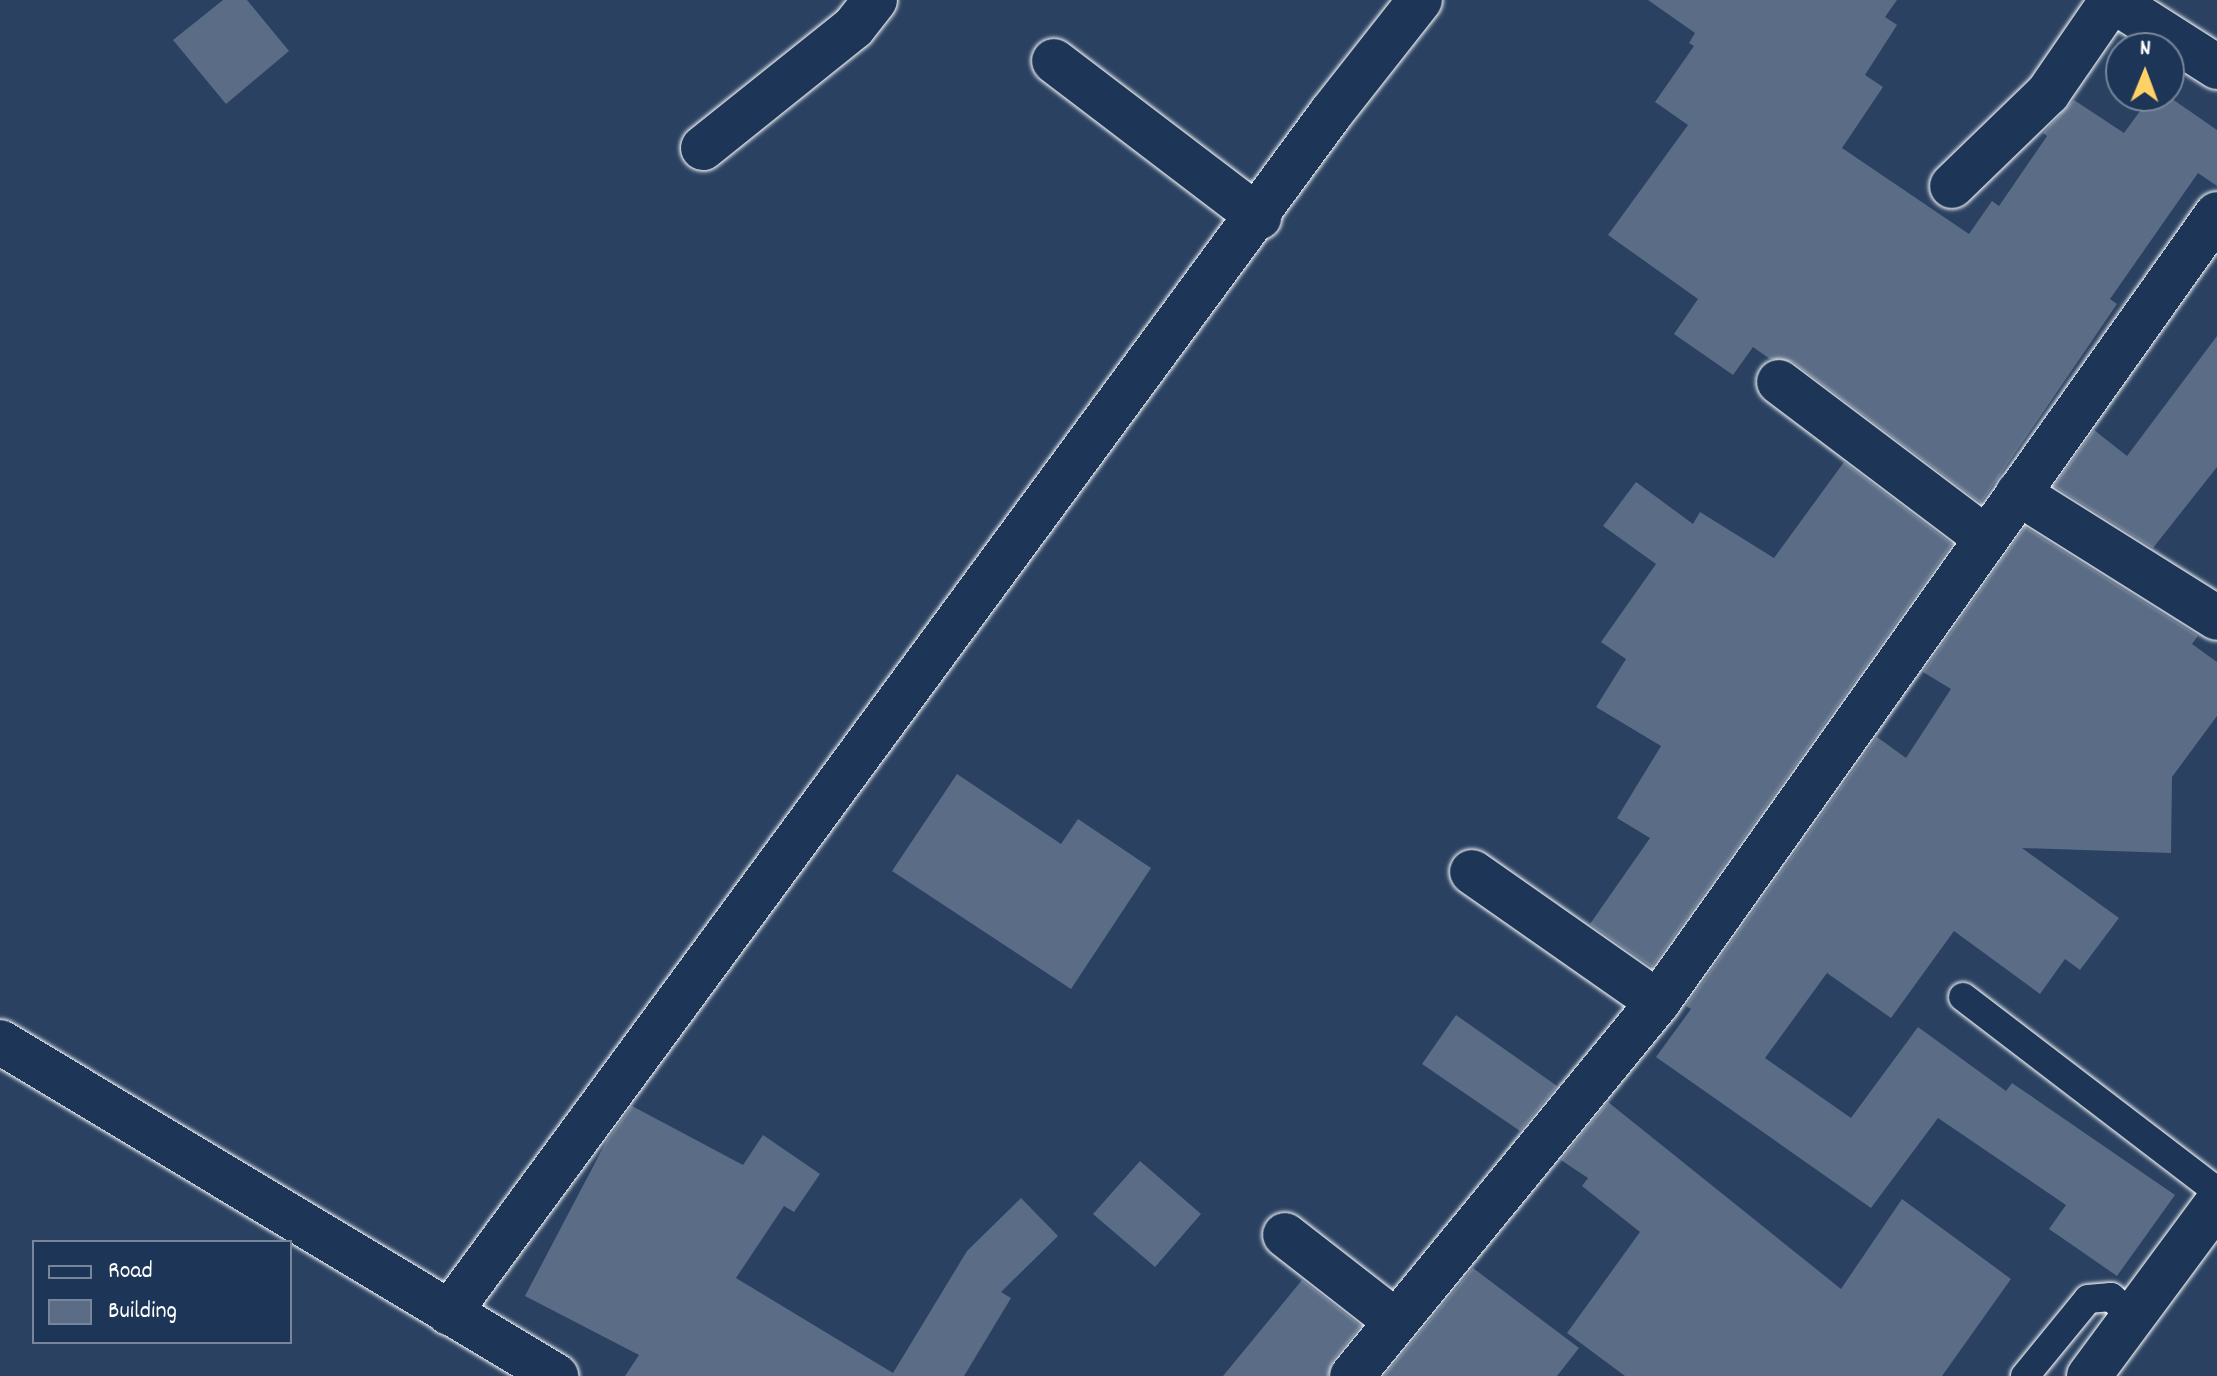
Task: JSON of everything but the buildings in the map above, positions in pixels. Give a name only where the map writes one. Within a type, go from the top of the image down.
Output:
[{"type":"street","points":[[703,148],[854,27],[875,0]]},
{"type":"street","points":[[449,1313],[1259,217],[1331,113],[1420,0]]},
{"type":"street","points":[[1952,186],[2048,93],[2112,0],[2217,67]]},
{"type":"street","points":[[1054,61],[1259,217]]},
{"type":"street","points":[[1352,1376],[1394,1320],[1658,1002],[2217,214]]},
{"type":"street","points":[[1779,382],[1986,538]]},
{"type":"street","points":[[2018,493],[2217,618]]},
{"type":"street","points":[[1472,872],[1658,1002]]},
{"type":"street","points":[[0,1042],[556,1376]]},
{"type":"street","points":[[2089,1376],[2217,1203]]},
{"type":"street","points":[[1285,1235],[1394,1320]]},
{"type":"lane","points":[[1963,997],[2217,1191]]},
{"type":"lane","points":[[2025,1376],[2088,1299],[2111,1297],[2133,1317]]}]
